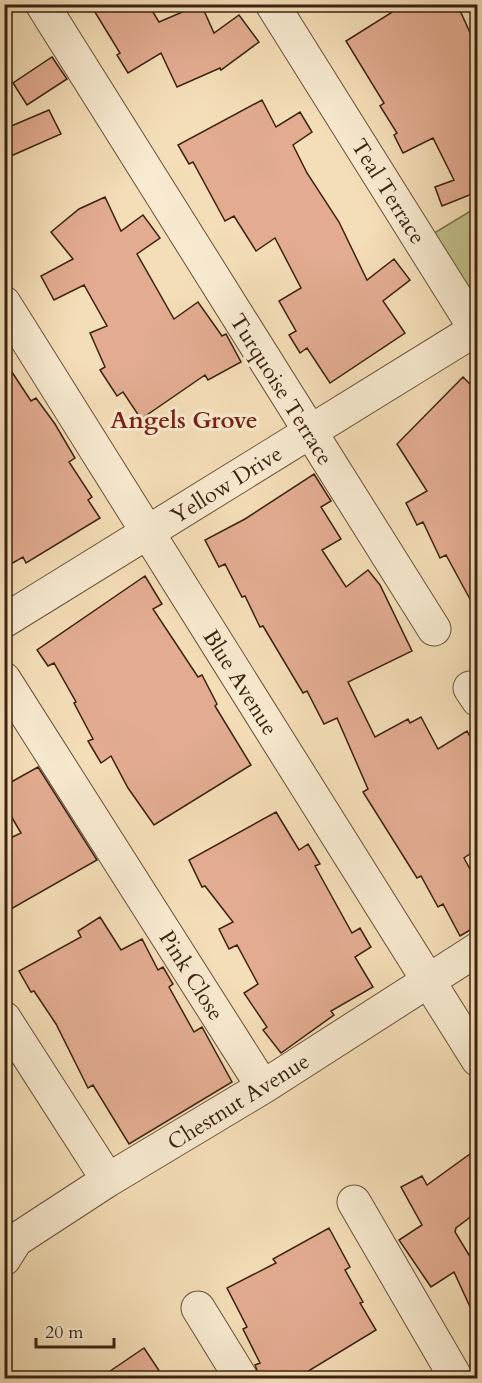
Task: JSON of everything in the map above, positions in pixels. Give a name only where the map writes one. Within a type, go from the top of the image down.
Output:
[{"type":"street","name":"Turquoise Terrace","points":[[42,4],[434,629]]},
{"type":"street","name":"Teal Terrace","points":[[272,4],[477,330]]},
{"type":"street","name":"Blue Avenue","points":[[4,303],[477,1060]]},
{"type":"street","name":"Yellow Drive","points":[[4,621],[477,330]]},
{"type":"street","name":"Pink Close","points":[[4,679],[263,1087]]},
{"type":"street","name":"Chestnut Avenue","points":[[4,1259],[16,1240],[108,1180],[263,1087],[477,949]]},
{"type":"street","points":[[4,1018],[108,1180]]},
{"type":"street","points":[[354,1202],[456,1378]]},
{"type":"street","points":[[198,1308],[241,1378]]},
{"type":"shaded area","points":[[477,207],[477,314],[426,238]]},
{"type":"building","points":[[90,4],[148,4],[159,22],[201,4],[214,33],[239,15],[259,42],[221,70],[220,68],[177,87],[161,53],[128,73],[117,55],[120,53]]},
{"type":"building","points":[[405,4],[457,4],[477,48],[477,192],[442,206],[435,187],[454,180],[433,138],[403,153],[394,135],[397,133],[380,106],[384,103],[346,41]]},
{"type":"building","points":[[52,57],[67,79],[27,105],[13,83]]},
{"type":"building","points":[[262,100],[276,127],[300,112],[312,132],[293,145],[307,173],[339,222],[367,280],[394,259],[410,280],[383,301],[405,333],[330,383],[307,348],[300,353],[289,335],[296,331],[279,301],[301,288],[275,238],[256,251],[234,216],[225,221],[193,162],[189,164],[178,145]]},
{"type":"building","points":[[49,110],[61,134],[4,159],[4,129]]},
{"type":"building","points":[[105,197],[121,231],[143,215],[160,238],[137,254],[174,319],[198,302],[222,336],[226,334],[241,362],[208,380],[205,375],[141,419],[123,392],[117,396],[100,370],[105,367],[90,333],[107,326],[84,285],[54,300],[41,276],[73,259],[51,232],[79,209]]},
{"type":"building","points":[[4,360],[31,401],[36,398],[55,424],[75,458],[69,462],[92,497],[88,500],[100,518],[26,563],[23,557],[4,568]]},
{"type":"building","points":[[463,377],[477,391],[477,612],[446,555],[440,558],[423,522],[417,525],[406,503],[427,491],[397,444]]},
{"type":"building","points":[[314,474],[331,501],[321,507],[341,539],[322,550],[346,587],[368,570],[380,585],[412,651],[348,682],[375,737],[408,719],[410,723],[421,717],[438,749],[467,731],[477,749],[477,849],[464,858],[477,882],[477,926],[460,936],[443,904],[438,907],[421,876],[417,878],[363,792],[368,789],[337,718],[324,724],[307,691],[303,693],[263,626],[260,627],[245,596],[242,597],[225,564],[219,567],[205,540],[245,519]]},
{"type":"building","points":[[145,576],[162,604],[153,609],[198,677],[202,675],[217,704],[215,706],[251,765],[154,825],[128,788],[111,756],[101,763],[88,741],[93,739],[74,703],[76,702],[54,663],[48,666],[37,650]]},
{"type":"building","points":[[38,767],[97,860],[4,913],[4,841],[21,833],[4,804],[4,786]]},
{"type":"building","points":[[276,812],[299,850],[308,844],[320,864],[315,866],[352,933],[360,928],[371,947],[355,957],[373,987],[331,1011],[334,1015],[281,1053],[263,1030],[267,1027],[244,993],[258,984],[237,945],[229,949],[219,929],[233,922],[205,886],[202,887],[189,860]]},
{"type":"building","points":[[100,917],[121,950],[142,939],[158,970],[163,967],[173,984],[169,987],[194,1032],[202,1027],[232,1082],[129,1144],[93,1085],[88,1088],[56,1024],[34,991],[31,992],[19,971],[81,937],[78,931]]},
{"type":"building","points":[[477,1149],[477,1212],[456,1228],[455,1232],[477,1268],[477,1322],[454,1272],[431,1287],[399,1240],[422,1225],[401,1187],[422,1176],[427,1185]]},
{"type":"building","points":[[329,1228],[350,1267],[345,1270],[363,1302],[360,1303],[376,1330],[297,1378],[260,1378],[255,1365],[260,1363],[243,1329],[247,1327],[227,1288],[276,1263],[273,1259]]},
{"type":"building","points":[[144,1348],[164,1378],[100,1378]]},
{"type":"district","name":"Angels Grove","points":[[184,420]]}]
